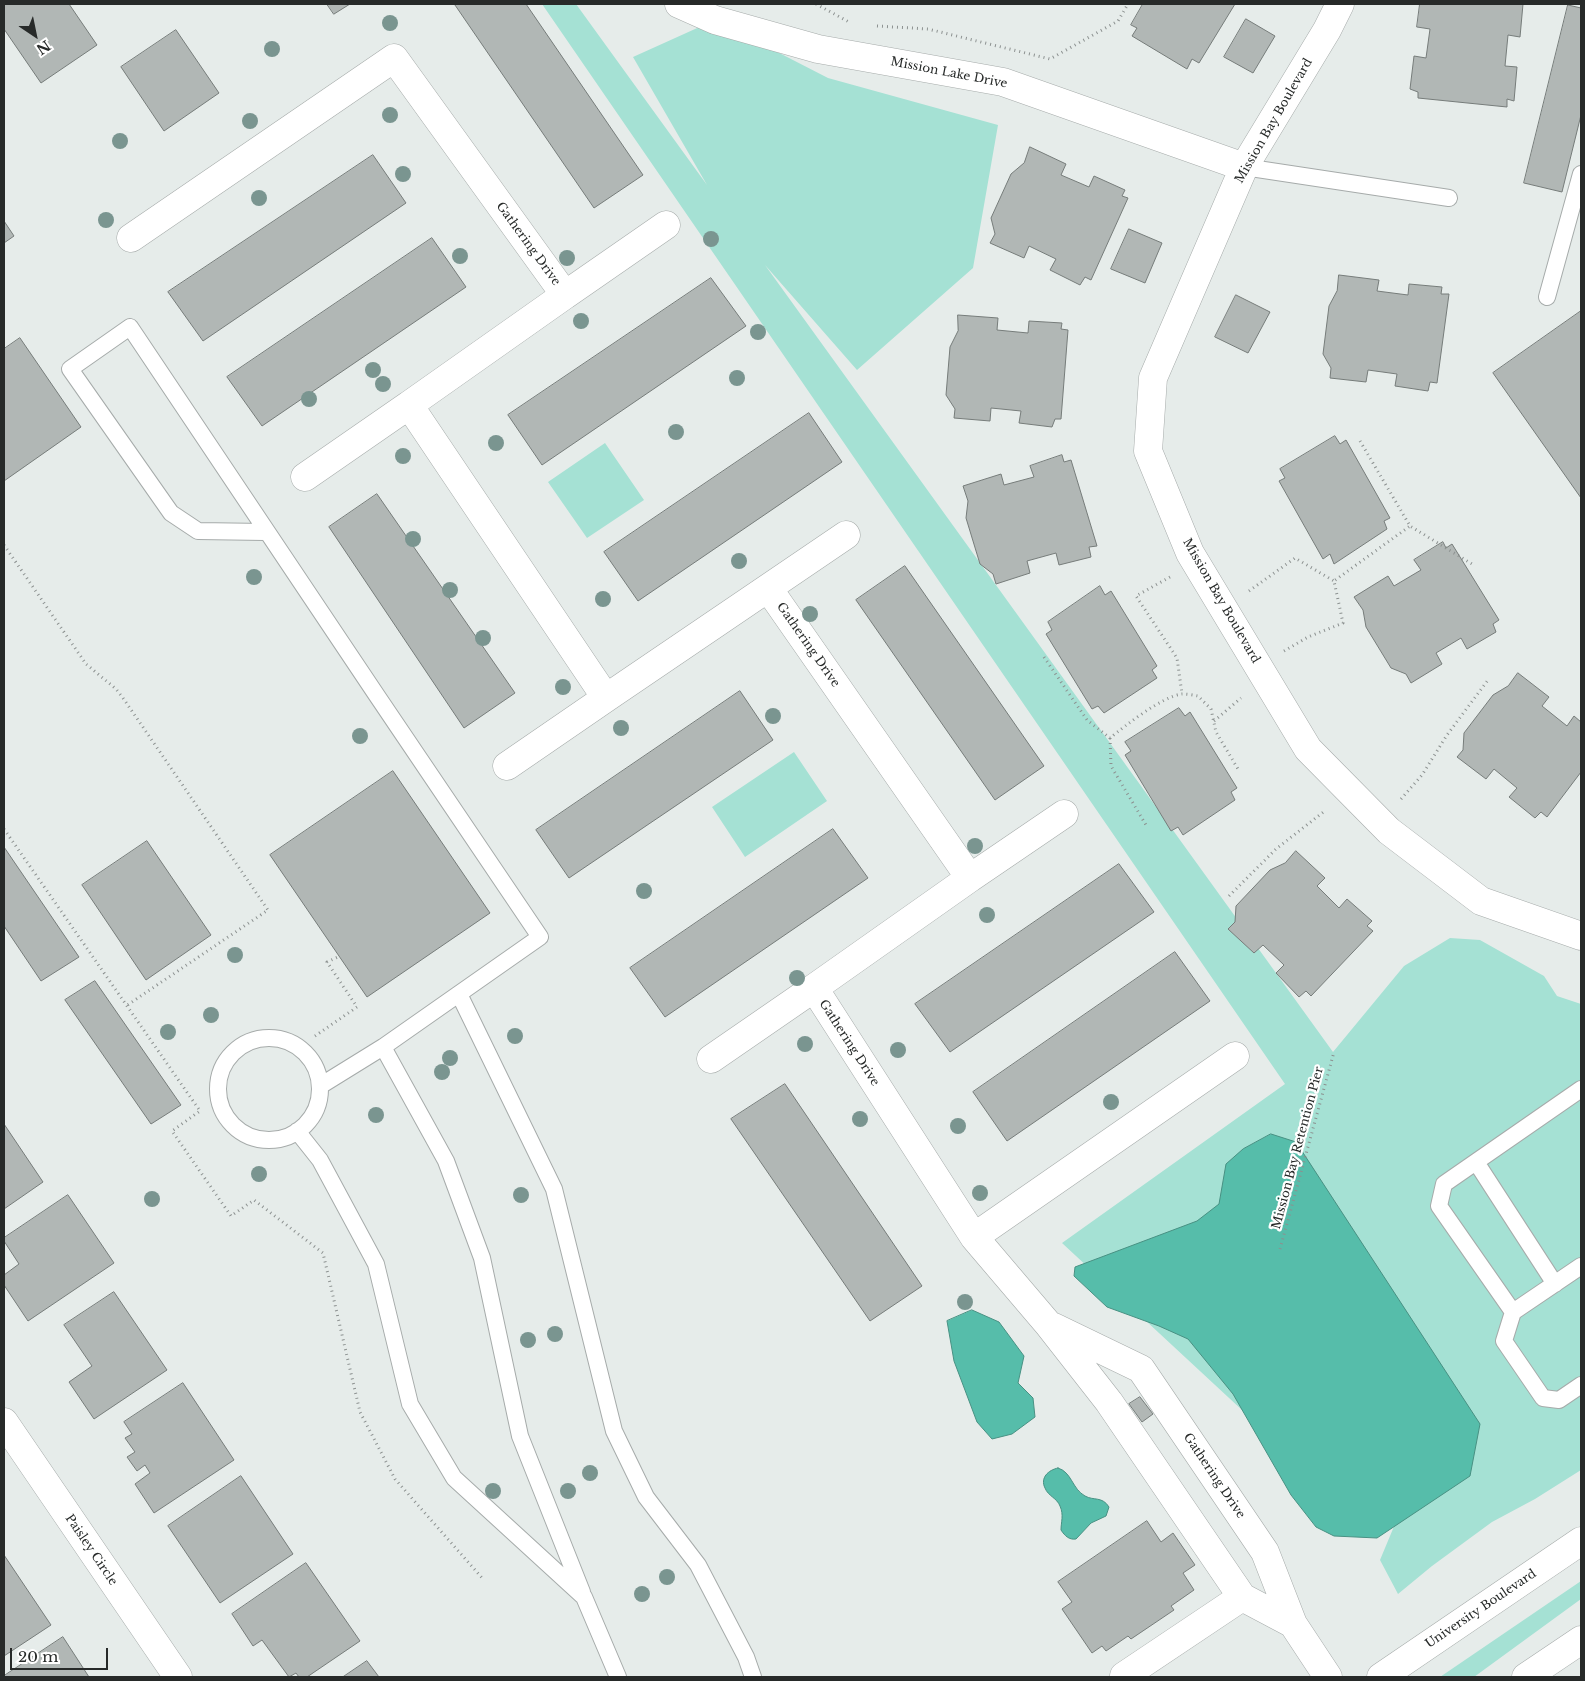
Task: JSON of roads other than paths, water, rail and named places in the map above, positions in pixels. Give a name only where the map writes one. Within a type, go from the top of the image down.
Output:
[{"type":"street","name":"Mission Lake Drive","points":[[679,4],[714,20],[818,49],[1003,82],[1244,167]]},
{"type":"street","name":"Mission Bay Boulevard","points":[[1340,4],[1327,30],[1244,167],[1153,378],[1148,451],[1190,553],[1308,749],[1389,831],[1481,901],[1581,936]]},
{"type":"street","name":"Gathering Drive","points":[[131,238],[394,58],[565,296],[305,477]]},
{"type":"street","points":[[565,296],[666,226]]},
{"type":"street","points":[[409,405],[606,698]]},
{"type":"street","points":[[508,766],[846,536]]},
{"type":"street","name":"Gathering Drive","points":[[768,588],[970,878],[814,988],[974,1237],[1048,1324],[1109,1402],[1242,1597]]},
{"type":"street","points":[[970,878],[1064,814]]},
{"type":"street","points":[[711,1059],[814,988]]},
{"type":"street","points":[[974,1237],[1235,1056]]},
{"type":"street","name":"Gathering Drive","points":[[1048,1324],[1141,1369],[1266,1552],[1293,1624],[1328,1677]]},
{"type":"street","name":"Paisley Circle","points":[[4,1422],[178,1677]]},
{"type":"street","name":"University Boulevard","points":[[1381,1677],[1581,1540]]},
{"type":"street","points":[[1124,1676],[1242,1597],[1293,1624]]},
{"type":"street","points":[[1526,1677],[1581,1640]]},
{"type":"lane","points":[[1244,167],[1449,198]]},
{"type":"lane","points":[[1547,297],[1581,174]]},
{"type":"lane","points":[[265,532],[198,531],[171,513],[70,369],[130,327],[265,532],[319,608],[540,937],[383,1047],[320,1086]]},
{"type":"lane","points":[[459,994],[554,1189],[614,1431],[646,1497],[698,1565],[746,1656],[753,1677]]},
{"type":"lane","points":[[262,1038],[279,1039],[294,1045],[308,1056],[316,1070],[320,1086],[318,1104],[310,1119],[297,1131],[282,1138],[266,1140],[250,1137],[235,1128],[225,1115],[219,1099],[218,1083],[223,1067],[233,1053],[246,1044],[262,1038]]},
{"type":"lane","points":[[383,1047],[450,1170],[482,1258],[520,1436],[618,1677]]},
{"type":"lane","points":[[1513,1312],[1439,1206],[1444,1184],[1581,1089]]},
{"type":"lane","points":[[297,1131],[320,1160],[376,1264],[410,1404],[454,1478],[584,1597]]},
{"type":"lane","points":[[1476,1162],[1555,1284]]},
{"type":"lane","points":[[1581,1266],[1513,1312],[1504,1341],[1543,1398],[1559,1400],[1581,1385]]}]
